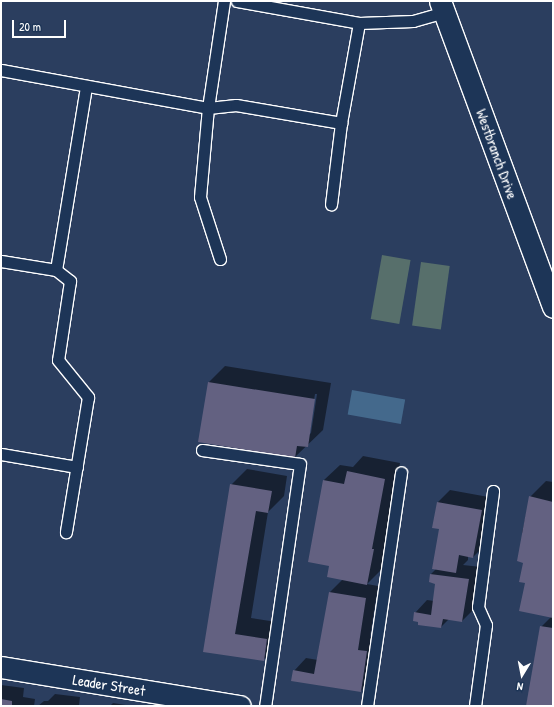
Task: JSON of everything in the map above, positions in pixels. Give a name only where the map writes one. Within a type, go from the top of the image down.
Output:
[{"type":"street","name":"Westbranch Drive","points":[[442,6],[553,307]]},
{"type":"street","name":"Leader Street","points":[[1,667],[168,700],[240,706]]},
{"type":"lane","points":[[220,259],[200,197],[208,108],[224,1]]},
{"type":"lane","points":[[237,1],[268,4],[359,23],[413,21],[442,6]]},
{"type":"lane","points":[[331,204],[341,123],[359,23]]},
{"type":"lane","points":[[1,70],[208,108],[236,106],[341,123]]},
{"type":"lane","points":[[56,270],[86,86]]},
{"type":"lane","points":[[1,261],[56,270],[70,281],[58,360],[88,397],[66,532]]},
{"type":"lane","points":[[202,450],[300,464],[265,706]]},
{"type":"lane","points":[[1,454],[77,467]]},
{"type":"lane","points":[[367,706],[401,472]]},
{"type":"lane","points":[[475,706],[486,625],[478,607],[493,491]]},
{"type":"green space","points":[[382,255],[411,260],[399,324],[371,319]]},
{"type":"green space","points":[[421,262],[450,266],[441,329],[412,325]]},
{"type":"water","points":[[352,390],[405,399],[401,424],[348,415]]},
{"type":"building","points":[[208,382],[315,399],[308,447],[297,446],[295,458],[198,442]]},
{"type":"building","points":[[347,471],[385,479],[367,585],[327,577],[329,566],[308,562],[323,480],[344,484]]},
{"type":"building","points":[[230,484],[272,491],[268,513],[256,511],[235,634],[267,639],[264,661],[203,652]]},
{"type":"building","points":[[529,496],[553,502],[553,618],[519,611],[525,583],[519,582],[523,563],[517,561]]},
{"type":"building","points":[[437,502],[482,510],[473,558],[459,555],[456,573],[432,569],[439,529],[432,528]]},
{"type":"building","points":[[430,574],[469,579],[462,622],[443,619],[441,628],[418,625],[418,622],[413,621],[414,612],[431,615],[435,584],[429,582]]},
{"type":"building","points":[[329,592],[366,598],[358,650],[367,651],[361,692],[291,681],[293,670],[314,674]]},
{"type":"building","points":[[540,626],[553,628],[553,706],[526,706]]},
{"type":"building","points":[[1,699],[12,701],[12,706],[1,706]]}]
